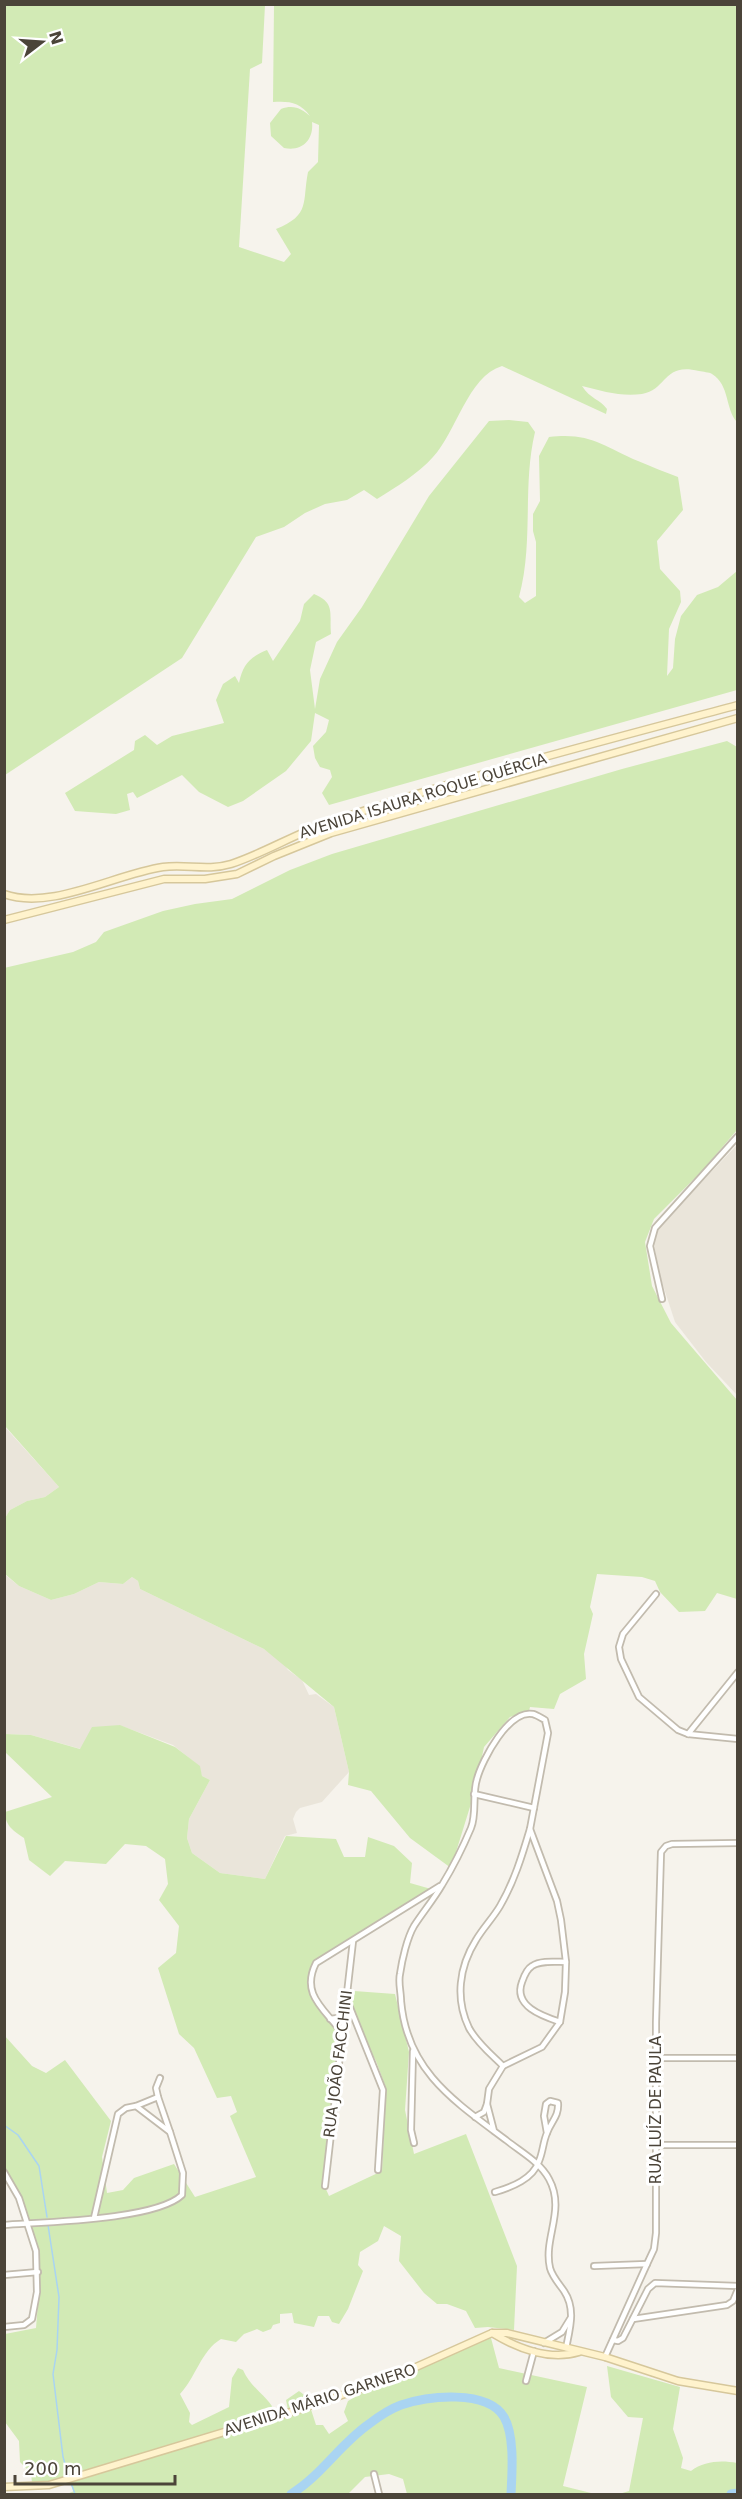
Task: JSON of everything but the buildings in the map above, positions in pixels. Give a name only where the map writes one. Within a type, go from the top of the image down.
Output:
[{"type":"main road","name":"AVENIDA ISAURA ROQUE QUÉRCIA","points":[[4,894],[27,900],[39,899],[162,867],[202,868],[232,863],[327,823],[411,796],[533,760],[738,705]]},
{"type":"main road","name":"AVENIDA ISAURA ROQUE QUÉRCIA","points":[[4,920],[164,879],[205,879],[237,874],[331,833],[738,718]]},
{"type":"main road","points":[[492,2333],[507,2333],[583,2351],[678,2381],[738,2391]]},
{"type":"main road","points":[[492,2333],[508,2343],[534,2351],[561,2355],[583,2351]]},
{"type":"main road","name":"AVENIDA MÁRIO GARNERO","points":[[4,2487],[49,2485],[294,2411],[387,2380],[492,2333]]},
{"type":"main road","points":[[534,2351],[542,2343]]},
{"type":"main road","points":[[561,2355],[566,2348]]},
{"type":"street","points":[[662,1299],[650,1246],[655,1228],[738,1136]]},
{"type":"street","points":[[657,1594],[623,1634],[620,1647],[621,1659],[639,1697],[678,1730],[688,1734],[738,1739]]},
{"type":"street","points":[[688,1734],[738,1672]]},
{"type":"street","points":[[504,2066],[482,2046],[469,2028],[462,2004],[459,1980],[467,1955],[499,1909],[512,1885],[530,1829],[548,1727],[545,1720],[532,1714],[521,1715],[514,1720],[484,1758],[474,1794],[472,1825],[442,1885],[412,1929],[399,1975],[403,2019],[412,2051],[422,2066],[440,2088],[538,2164],[549,2178],[554,2190],[556,2217],[549,2253],[550,2270],[570,2300],[572,2317],[566,2348]]},
{"type":"street","points":[[474,1794],[534,1808]]},
{"type":"street","points":[[475,2117],[484,2112],[489,2088],[504,2066],[542,2047],[560,2022],[566,1962],[557,1901],[530,1829]]},
{"type":"street","name":"RUA LUÍZ DE PAULA","points":[[605,2357],[654,2248],[656,2233],[660,1852],[672,1844],[738,1844]]},
{"type":"street","points":[[342,2033],[318,2004],[311,1990],[311,1972],[316,1963],[442,1885]]},
{"type":"street","points":[[411,1905],[417,1908],[421,1916]]},
{"type":"street","name":"RUA JOÃO FACCHINI","points":[[325,2186],[353,1941]]},
{"type":"street","points":[[560,2022],[530,2009],[522,1998],[520,1988],[525,1975],[532,1966],[542,1963],[566,1962]]},
{"type":"street","points":[[346,1997],[383,2090],[378,2170]]},
{"type":"street","points":[[330,2019],[352,2016]]},
{"type":"street","points":[[412,2051],[411,2130],[414,2143]]},
{"type":"street","points":[[657,2058],[738,2058]]},
{"type":"street","points":[[411,2070],[422,2066]]},
{"type":"street","points":[[4,2225],[94,2218],[162,2207],[175,2202],[182,2195],[183,2173],[158,2097],[156,2088],[160,2078]]},
{"type":"street","points":[[94,2218],[118,2114],[126,2108],[158,2097]]},
{"type":"street","points":[[495,2193],[515,2186],[538,2164],[547,2133],[558,2114],[558,2103],[550,2101],[546,2104],[544,2116],[547,2133]]},
{"type":"street","points":[[487,2104],[494,2131]]},
{"type":"street","points":[[136,2106],[170,2132]]},
{"type":"street","points":[[656,2145],[738,2145]]},
{"type":"street","points":[[4,2172],[20,2198],[36,2251],[38,2272],[32,2319],[28,2324],[4,2327]]},
{"type":"street","points":[[594,2266],[647,2264]]},
{"type":"street","points":[[4,2275],[38,2272]]},
{"type":"street","points":[[613,2340],[621,2340],[648,2289],[656,2283],[738,2288],[734,2301],[727,2305],[633,2319]]},
{"type":"street","points":[[542,2343],[562,2331],[572,2317]]},
{"type":"street","points":[[526,2381],[534,2351]]},
{"type":"street","points":[[374,2474],[379,2494]]},
{"type":"shaded area","points":[[737,1145],[737,1395],[706,1362],[675,1322],[659,1273],[654,1244],[659,1227]]},
{"type":"shaded area","points":[[4,1426],[59,1487],[45,1497],[27,1501],[10,1510],[5,1518]]},
{"type":"shaded area","points":[[4,1574],[19,1586],[51,1600],[74,1594],[99,1582],[123,1584],[132,1577],[138,1581],[140,1589],[264,1649],[282,1661],[288,1670],[302,1680],[309,1695],[316,1694],[334,1707],[349,1772],[322,1802],[300,1808],[296,1812],[293,1819],[297,1833],[285,1836],[265,1879],[220,1873],[192,1853],[187,1838],[189,1819],[210,1780],[202,1776],[199,1766],[173,1745],[119,1725],[81,1749],[31,1735],[5,1734]]},
{"type":"green space","points":[[4,5],[265,5],[262,63],[250,69],[239,247],[284,262],[291,254],[276,229],[295,218],[303,206],[308,172],[318,162],[319,125],[312,122],[309,139],[296,148],[284,148],[271,136],[270,123],[281,109],[297,108],[310,116],[302,108],[294,103],[273,102],[274,5],[737,5],[737,422],[733,417],[722,384],[708,372],[679,370],[650,391],[634,395],[604,392],[582,386],[588,394],[607,409],[606,414],[502,366],[490,372],[480,381],[441,447],[421,469],[377,499],[364,490],[347,500],[325,504],[305,513],[284,527],[256,537],[182,658],[5,775]]},
{"type":"green space","points":[[489,421],[528,422],[535,432],[529,473],[526,556],[519,597],[525,603],[536,596],[536,542],[533,531],[533,514],[540,501],[539,456],[549,437],[586,438],[605,445],[678,477],[683,510],[657,541],[660,569],[680,591],[681,602],[669,629],[667,676],[673,668],[675,639],[681,616],[697,595],[718,587],[737,571],[737,690],[329,805],[322,793],[332,777],[330,770],[320,767],[315,758],[313,746],[326,732],[329,720],[315,713],[311,741],[286,771],[243,801],[228,807],[199,792],[182,775],[137,798],[133,792],[127,794],[130,810],[116,814],[75,811],[65,793],[134,750],[135,741],[145,735],[157,745],[172,736],[224,723],[216,700],[223,684],[235,676],[239,683],[245,666],[267,650],[273,661],[300,621],[304,604],[314,594],[326,601],[331,615],[331,634],[316,642],[310,670],[315,709],[320,679],[337,642],[362,607],[429,496]]},
{"type":"green space","points":[[727,741],[737,747],[737,1130],[702,1171],[654,1219],[645,1242],[652,1286],[671,1323],[737,1400],[737,1599],[717,1593],[705,1611],[679,1612],[660,1592],[655,1581],[642,1577],[597,1574],[590,1607],[593,1614],[584,1654],[586,1679],[560,1694],[554,1709],[530,1707],[529,1711],[510,1717],[484,1747],[474,1794],[451,1868],[410,1838],[371,1791],[348,1785],[349,1772],[334,1707],[264,1649],[140,1589],[138,1581],[132,1577],[123,1584],[99,1582],[74,1594],[51,1600],[19,1586],[5,1574],[5,1518],[10,1510],[27,1501],[45,1497],[59,1487],[5,1426],[4,968],[73,952],[96,942],[104,932],[163,911],[232,899],[290,870],[332,854],[622,769]]},
{"type":"green space","points":[[120,1725],[175,1747],[200,1766],[202,1776],[210,1780],[189,1819],[187,1838],[192,1853],[220,1873],[265,1879],[286,1836],[336,1839],[344,1857],[365,1857],[368,1837],[394,1846],[412,1863],[410,1883],[431,1889],[316,1962],[310,1981],[318,2004],[342,2033],[325,2187],[329,2196],[382,2171],[386,2088],[376,2061],[352,2016],[346,1997],[354,1991],[395,1994],[409,2052],[405,2110],[414,2154],[466,2134],[517,2266],[514,2330],[475,2328],[466,2311],[447,2304],[437,2304],[424,2293],[399,2261],[401,2236],[384,2226],[378,2241],[360,2252],[358,2265],[363,2271],[348,2309],[339,2324],[332,2322],[329,2316],[318,2316],[314,2327],[294,2323],[292,2313],[280,2314],[280,2323],[273,2325],[271,2329],[263,2332],[257,2329],[244,2334],[236,2342],[221,2339],[208,2350],[180,2394],[190,2413],[189,2422],[192,2425],[229,2407],[232,2378],[238,2368],[243,2370],[246,2377],[269,2402],[276,2414],[288,2410],[286,2400],[299,2391],[307,2397],[316,2425],[323,2425],[329,2434],[348,2421],[344,2412],[348,2401],[410,2366],[491,2338],[499,2368],[587,2387],[563,2486],[595,2494],[407,2494],[403,2479],[389,2474],[365,2477],[348,2494],[67,2494],[74,2491],[71,2485],[32,2483],[31,2473],[20,2462],[19,2441],[5,2422],[5,2334],[36,2328],[40,2277],[39,2251],[22,2198],[5,2169],[4,2035],[32,2066],[46,2073],[65,2060],[111,2121],[102,2157],[107,2193],[123,2190],[134,2178],[174,2164],[195,2197],[256,2177],[230,2116],[237,2112],[231,2096],[217,2098],[194,2048],[179,2034],[158,1968],[176,1953],[179,1926],[159,1900],[168,1884],[165,1859],[146,1846],[125,1844],[106,1864],[65,1861],[50,1876],[29,1860],[24,1838],[11,1828],[7,1821],[5,1812],[52,1797],[5,1752],[5,1734],[31,1735],[80,1749],[92,1727]]},
{"type":"green space","points":[[607,2366],[680,2387],[673,2429],[683,2458],[681,2468],[691,2471],[713,2462],[737,2463],[737,2494],[619,2494],[629,2491],[643,2418],[628,2417],[611,2397]]},
{"type":"waterway","points":[[4,2125],[18,2135],[39,2166],[47,2217]]},
{"type":"waterway","points":[[48,2225],[59,2297],[57,2350],[53,2374],[63,2457],[68,2474]]},
{"type":"waterway","points":[[291,2494],[312,2478],[359,2432],[388,2411],[412,2402],[441,2397],[485,2402],[496,2408],[504,2417],[508,2425],[511,2444],[511,2494]]},
{"type":"waterway","points":[[71,2483],[75,2494]]},
{"type":"waterway","points":[[731,2494],[738,2493]]}]
